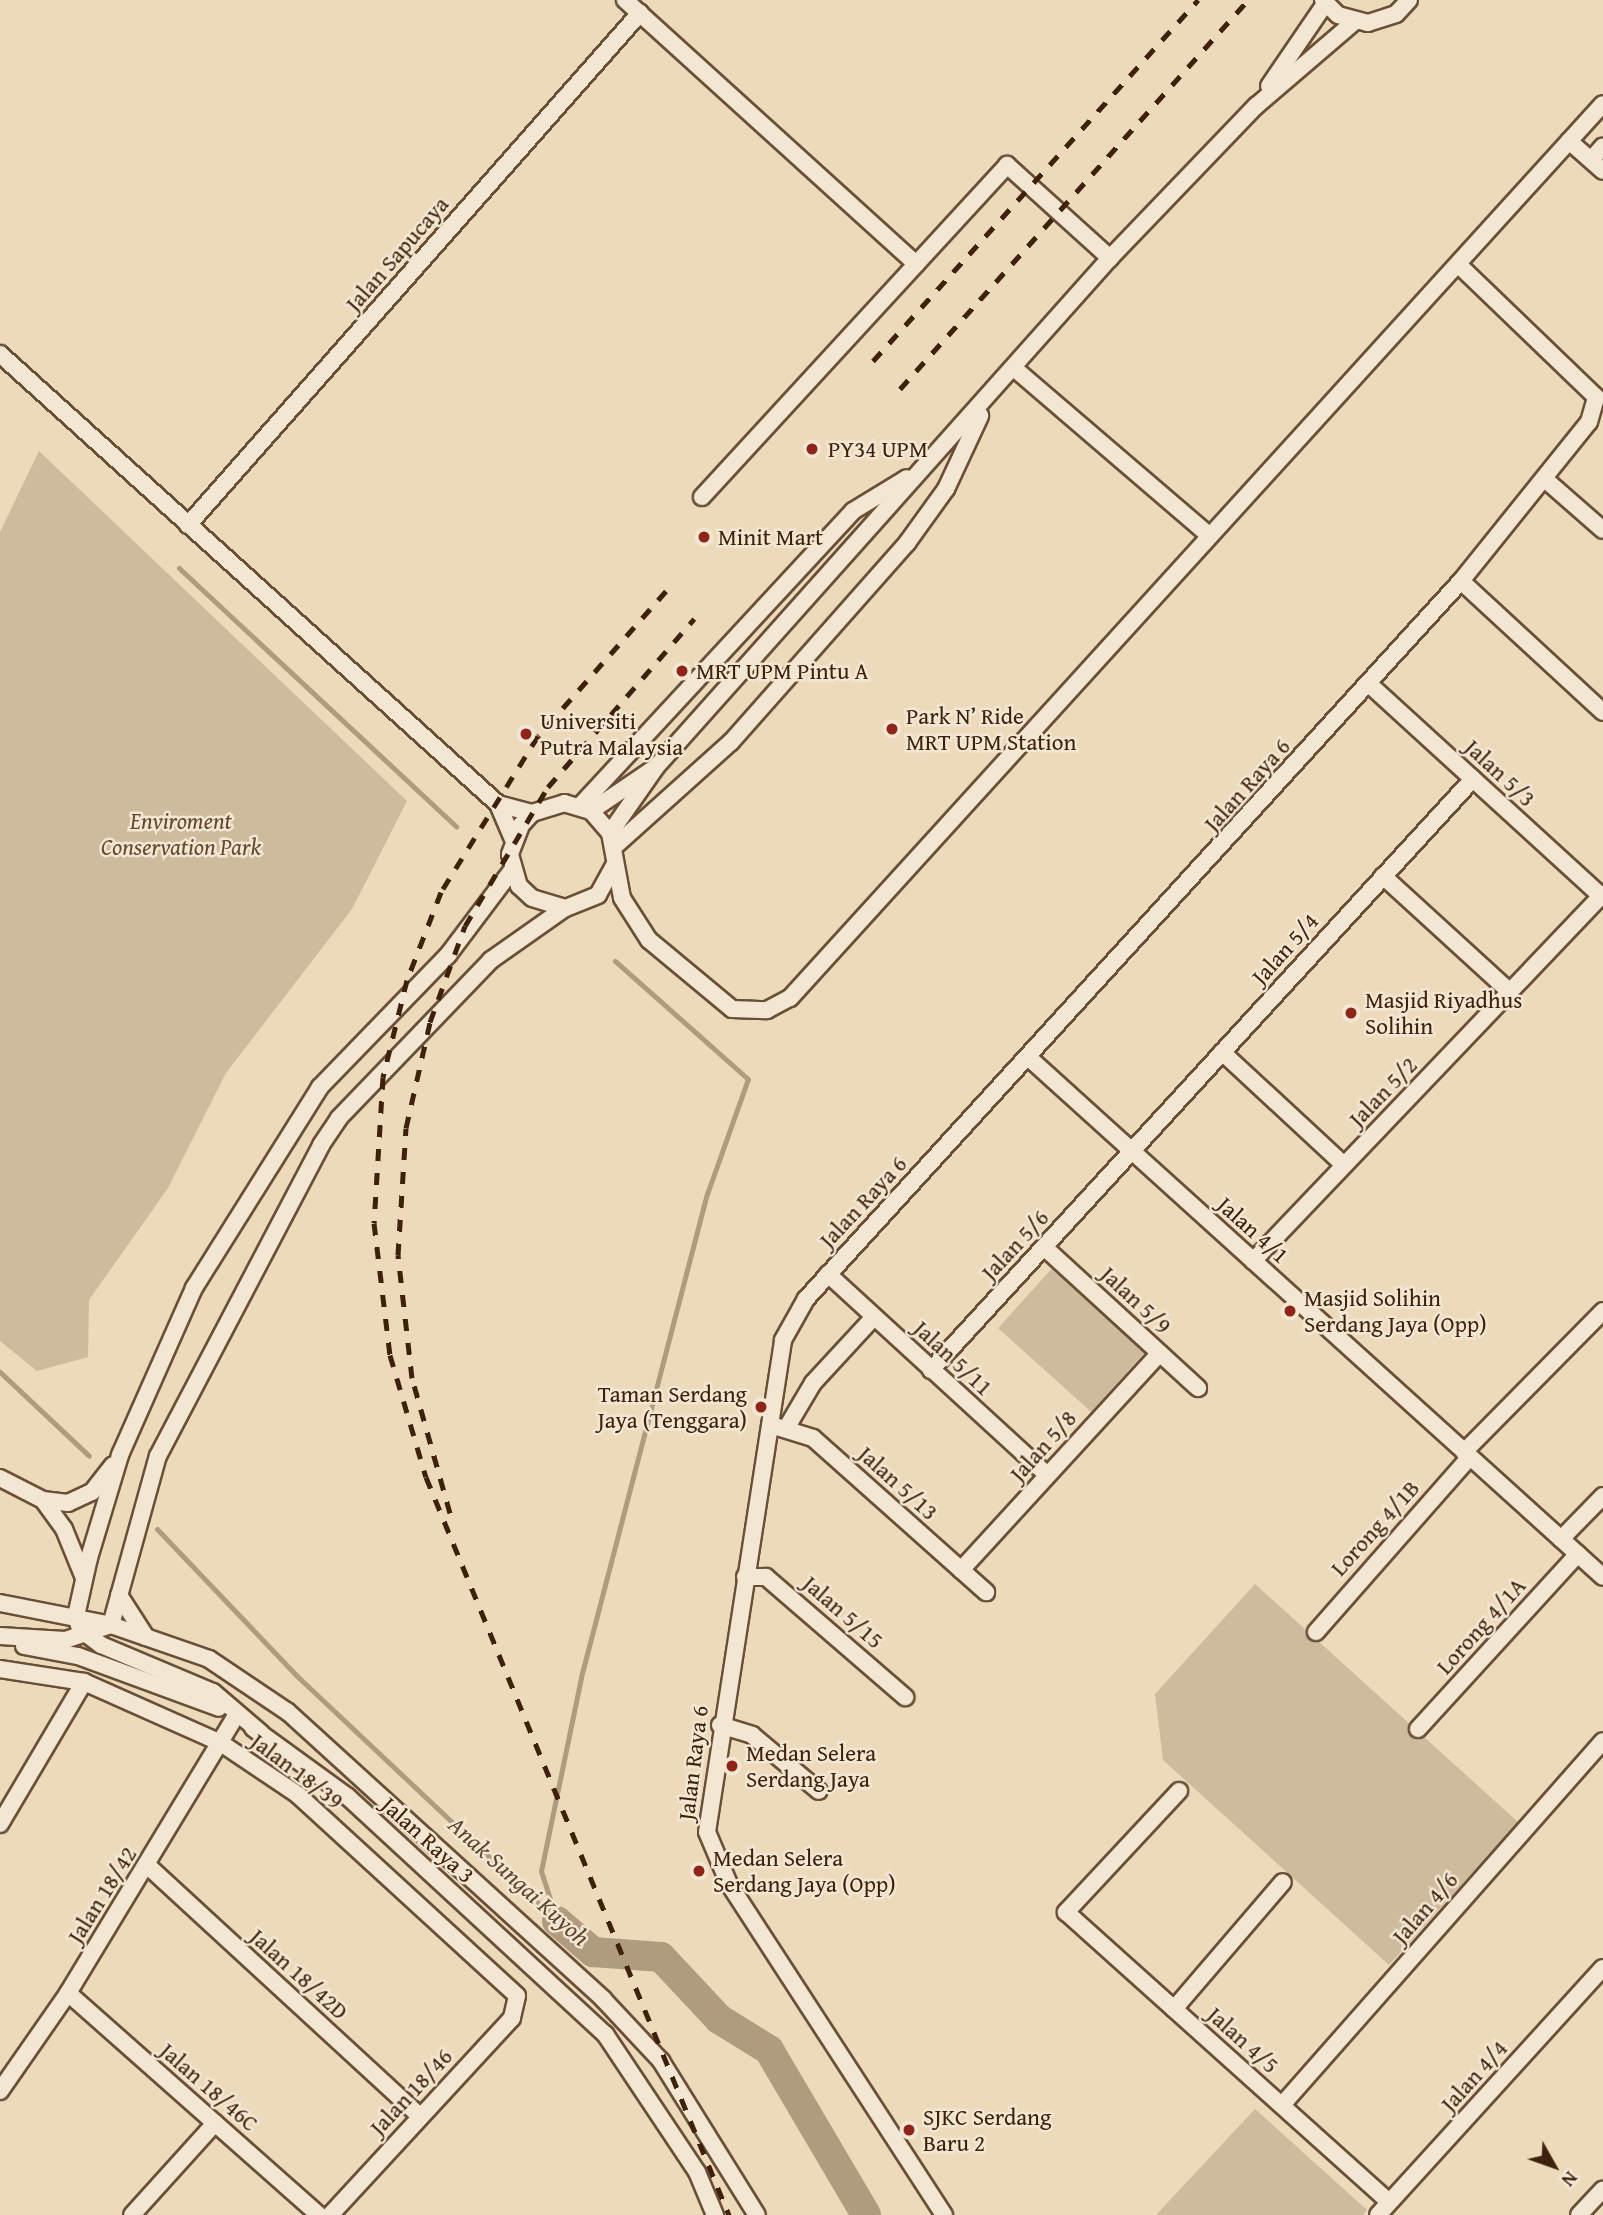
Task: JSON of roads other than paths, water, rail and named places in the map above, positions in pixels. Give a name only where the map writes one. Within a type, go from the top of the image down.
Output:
[{"type":"street","points":[[625,0],[916,264]]},
{"type":"street","points":[[612,839],[656,767],[985,404],[1110,258],[1256,106],[1354,22],[1382,20],[1409,0]]},
{"type":"street","points":[[1256,106],[1324,2],[1354,22]]},
{"type":"street","name":"Jalan Sapucaya","points":[[188,525],[640,13]]},
{"type":"street","points":[[498,804],[533,813],[564,803],[586,808],[612,839],[615,864],[632,921],[694,980],[741,1013],[779,1004],[1459,265],[1603,104]]},
{"type":"street","points":[[1569,141],[1603,171]]},
{"type":"street","points":[[1591,160],[1603,146]]},
{"type":"street","points":[[702,498],[1007,165],[1110,258]]},
{"type":"street","name":"Jalan Raya 6","points":[[944,2215],[804,2004],[710,1845],[706,1816],[720,1725],[746,1577],[779,1426],[783,1340],[828,1274],[1461,581],[1547,481],[1596,407],[1586,388],[1459,265]]},
{"type":"street","points":[[0,354],[498,804],[513,839],[512,870],[448,955],[320,1087],[194,1288],[120,1455],[84,1578],[70,1615],[90,1637]]},
{"type":"street","points":[[1015,369],[1209,535]]},
{"type":"street","points":[[612,839],[731,741],[907,543],[946,489],[985,404]]},
{"type":"street","points":[[586,808],[853,512],[896,487],[949,443]]},
{"type":"street","points":[[1547,481],[1603,530]]},
{"type":"street","points":[[1461,581],[1603,712]]},
{"type":"street","name":"Jalan 5/3","points":[[1369,684],[1602,895]]},
{"type":"street","points":[[586,808],[656,767]]},
{"type":"street","name":"Jalan 5/4","points":[[1132,1151],[1473,779]]},
{"type":"street","points":[[513,839],[533,813]]},
{"type":"street","points":[[90,1637],[111,1625],[158,1456],[321,1145],[491,960],[565,908],[598,895],[615,864]]},
{"type":"street","points":[[512,870],[531,898],[565,908]]},
{"type":"street","points":[[1383,876],[1510,992]]},
{"type":"street","name":"Jalan 5/2","points":[[1253,1261],[1602,895]]},
{"type":"street","points":[[1222,1052],[1344,1165]]},
{"type":"street","name":"Jalan 4/1","points":[[1028,1057],[1603,1577]]},
{"type":"street","name":"Jalan 5/6","points":[[932,1370],[1132,1151]]},
{"type":"street","name":"Jalan 5/9","points":[[1044,1247],[1198,1388]]},
{"type":"street","name":"Jalan 5/11","points":[[828,1274],[1047,1475]]},
{"type":"street","name":"Lorong 4/1B","points":[[1316,1632],[1467,1455],[1603,1311]]},
{"type":"street","points":[[779,1426],[813,1383],[874,1317]]},
{"type":"street","name":"Jalan 5/8","points":[[961,1570],[1160,1353]]},
{"type":"street","name":"Jalan 5/13","points":[[779,1426],[813,1438],[986,1592]]},
{"type":"street","points":[[0,1478],[43,1500],[68,1503],[92,1492],[120,1455]]},
{"type":"street","points":[[1561,1539],[1603,1496]]},
{"type":"street","points":[[43,1500],[64,1529],[84,1578]]},
{"type":"street","name":"Lorong 4/1A","points":[[1418,1729],[1577,1554]]},
{"type":"street","name":"Jalan 5/15","points":[[746,1577],[766,1577],[905,1697]]},
{"type":"street","points":[[119,1595],[146,1637]]},
{"type":"street","name":"Jalan Raya 3","points":[[0,1603],[111,1625],[209,1660],[288,1713],[603,1998],[660,2061],[757,2215]]},
{"type":"street","points":[[0,1636],[90,1637],[213,1692],[261,1733]]},
{"type":"street","name":"Jalan Raya 3","points":[[0,1642],[78,1656],[179,1689],[261,1733],[348,1797],[605,2034],[697,2172],[715,2215]]},
{"type":"street","name":"Jalan 18/39","points":[[0,1669],[84,1682],[221,1743],[298,1796],[517,1996]]},
{"type":"street","points":[[1,1822],[84,1682]]},
{"type":"street","name":"Jalan 18/42","points":[[0,2091],[68,1993],[148,1866],[235,1717]]},
{"type":"street","points":[[720,1725],[752,1735],[819,1791]]},
{"type":"street","name":"Jalan 4/6","points":[[1282,2105],[1603,1741]]},
{"type":"street","name":"Jalan 4/5","points":[[1180,1791],[1066,1912],[1282,2105],[1384,2209]]},
{"type":"street","name":"Jalan 18/42D","points":[[148,1866],[420,2116]]},
{"type":"street","points":[[1174,2009],[1283,1882]]},
{"type":"street","name":"Jalan 4/4","points":[[1384,2209],[1603,1968]]},
{"type":"street","name":"Jalan 18/46C","points":[[68,1993],[319,2215]]},
{"type":"street","name":"Jalan 18/46","points":[[330,2215],[512,2018],[517,1996]]},
{"type":"street","points":[[132,2215],[215,2123]]},
{"type":"street","points":[[1579,2215],[1603,2189]]},
{"type":"waterway","points":[[179,568],[456,826]]},
{"type":"waterway","points":[[557,1921],[541,1871],[581,1677],[707,1194],[748,1079],[615,961]]},
{"type":"waterway","name":"Anak Sungai Kuyoh","points":[[0,1372],[89,1456]]},
{"type":"waterway","name":"Anak Sungai Kuyoh","points":[[157,1529],[297,1676],[552,1916]]},
{"type":"waterway","name":"Anak Sungai Kuyoh","points":[[557,1921],[593,1952],[661,1957],[719,2019],[769,2050],[866,2215]]},
{"type":"railway","points":[[873,361],[1198,0]]},
{"type":"railway","points":[[900,389],[1248,0]]},
{"type":"railway","points":[[666,591],[538,736],[441,892],[407,980],[383,1077],[374,1223],[390,1355],[426,1477],[729,2215]]},
{"type":"railway","points":[[450,1513],[412,1378],[398,1255],[406,1128],[430,1022],[465,926],[548,787],[694,619]]},
{"type":"place","name":"PY34 UPM","points":[[812,449]]},
{"type":"place","name":"Minit Mart","points":[[704,537]]},
{"type":"place","name":"MRT UPM Pintu A","points":[[682,671]]},
{"type":"place","name":"Park N’ Ride MRT UPM Station","points":[[892,729]]},
{"type":"place","name":"Universiti Putra Malaysia","points":[[526,734]]},
{"type":"place","name":"Masjid Riyadhus Solihin","points":[[1351,1013]]},
{"type":"place","name":"Masjid Solihin Serdang Jaya (Opp)","points":[[1290,1311]]},
{"type":"place","name":"Taman Serdang Jaya (Tenggara)","points":[[761,1407]]},
{"type":"place","name":"Medan Selera Serdang Jaya","points":[[732,1766]]},
{"type":"place","name":"Medan Selera Serdang Jaya (Opp)","points":[[699,1871]]},
{"type":"place","name":"SJKC Serdang Baru 2","points":[[909,2130]]},
{"type":"park label","name":"Enviroment Conservation Park","points":[[181,834]]}]
